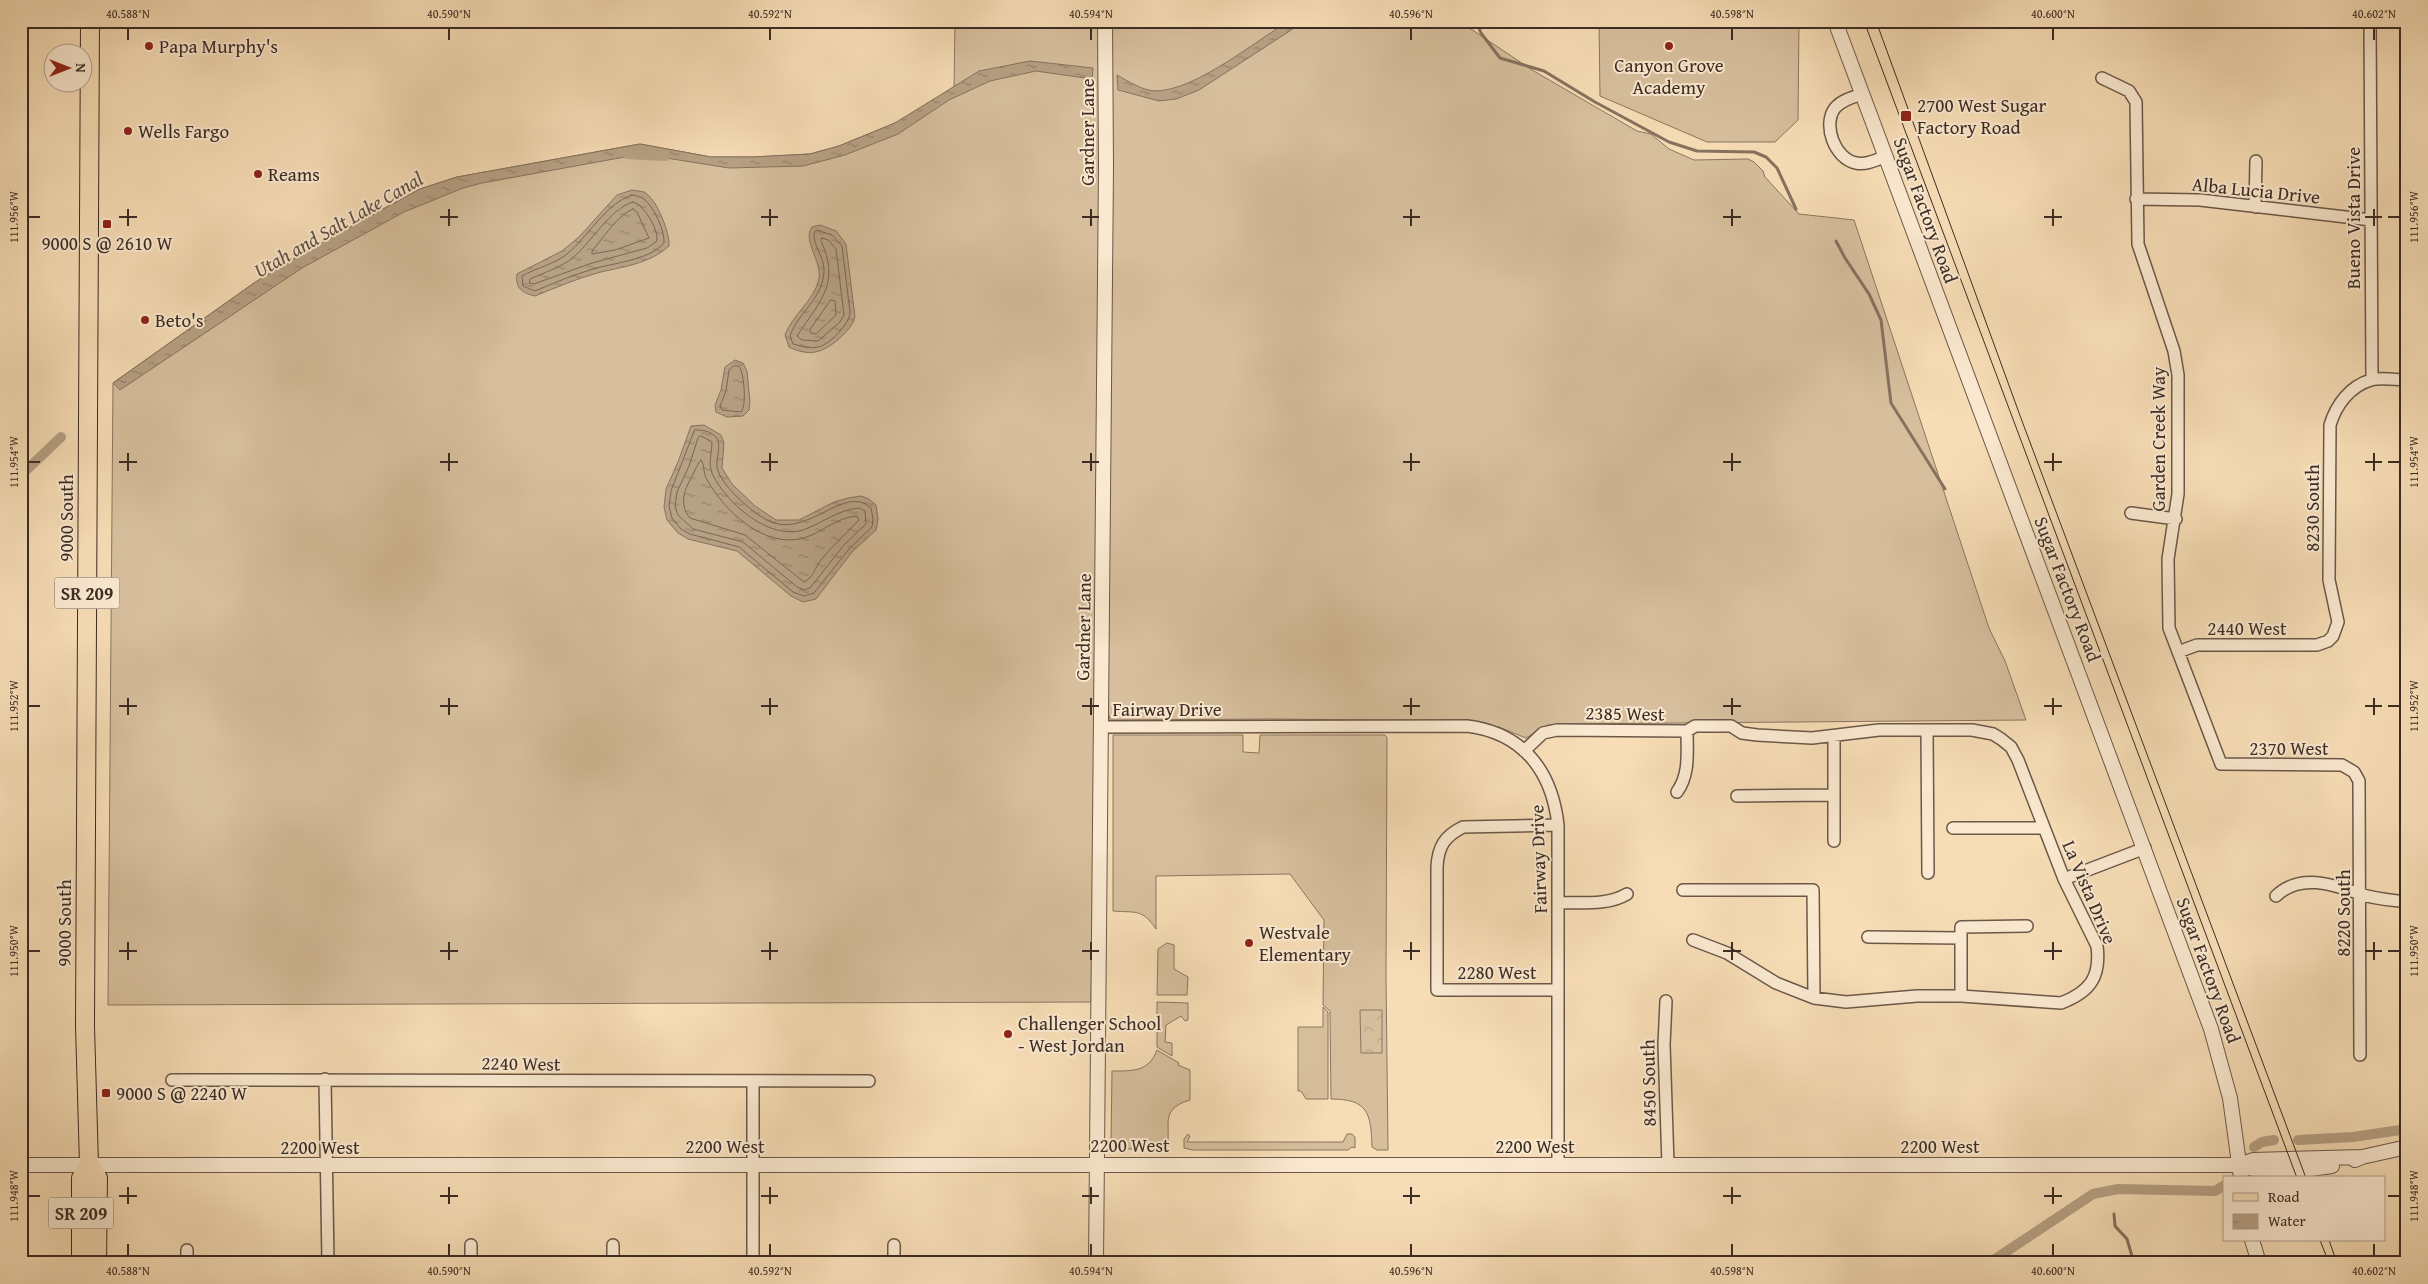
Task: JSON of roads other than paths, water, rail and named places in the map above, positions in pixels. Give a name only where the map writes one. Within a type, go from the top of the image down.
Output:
[{"type":"main road","name":"9000 South","points":[[81,1263],[81,1178],[89,1165],[85,987],[90,21]]},
{"type":"main road","name":"9000 South","points":[[89,1165],[98,1178],[98,1263]]},
{"type":"street","name":"Gardner Lane","points":[[1096,1263],[1106,168],[1105,21]]},
{"type":"street","name":"Sugar Factory Road","points":[[1835,21],[2145,848],[2220,1055],[2230,1098],[2240,1171]]},
{"type":"street","name":"Bueno Vista Drive","points":[[2370,21],[2372,379]]},
{"type":"street","name":"Garden Creek Way","points":[[2102,78],[2129,91],[2136,102],[2136,231],[2140,254],[2177,363],[2178,494],[2176,519],[2168,559],[2169,628],[2221,764]]},
{"type":"street","points":[[1863,94],[1842,102],[1833,112],[1830,120],[1834,141],[1841,154],[1852,162],[1868,163],[1886,156]]},
{"type":"street","points":[[2255,207],[2256,161]]},
{"type":"street","name":"Alba Lucia Drive","points":[[2136,199],[2200,200],[2370,220]]},
{"type":"street","points":[[2372,379],[2407,380]]},
{"type":"street","name":"8230 South","points":[[2317,645],[2328,641],[2333,636],[2338,622],[2330,594],[2330,425],[2340,402],[2349,393],[2372,379]]},
{"type":"street","points":[[2131,513],[2176,519]]},
{"type":"street","name":"2440 West","points":[[2178,652],[2197,646],[2317,645]]},
{"type":"street","name":"Fairway Drive","points":[[1100,726],[1468,726],[1495,733],[1524,751],[1537,764],[1548,782],[1555,803],[1558,825],[1558,1164]]},
{"type":"street","name":"2385 West","points":[[1524,751],[1543,733],[1550,731],[1687,731],[1695,726],[1732,726]]},
{"type":"street","name":"La Vista Drive","points":[[1692,940],[1727,953],[1776,983],[1814,998],[1846,1002],[1917,996],[1961,996],[2061,1003],[2076,998],[2088,988],[2098,970],[2097,946],[2064,878],[2018,760],[2011,747],[2001,739],[1983,731],[1927,730],[1863,731],[1834,736],[1786,738],[1742,732],[1732,726]]},
{"type":"street","points":[[1927,730],[1928,873]]},
{"type":"street","points":[[1677,792],[1684,783],[1687,770],[1687,731]]},
{"type":"street","points":[[1834,736],[1834,841]]},
{"type":"street","name":"2370 West","points":[[2221,764],[2333,765],[2348,767],[2354,772]]},
{"type":"street","name":"8220 South","points":[[2354,772],[2360,789],[2360,1055]]},
{"type":"street","points":[[1737,796],[1834,795]]},
{"type":"street","name":"2280 West","points":[[1558,825],[1464,827],[1452,832],[1443,840],[1437,857],[1437,990],[1558,990]]},
{"type":"street","points":[[1953,828],[2044,828]]},
{"type":"street","points":[[2064,878],[2145,848]]},
{"type":"street","points":[[2276,896],[2285,887],[2296,883],[2309,882],[2344,887],[2360,894],[2407,902]]},
{"type":"street","points":[[1683,890],[1814,890],[1814,998]]},
{"type":"street","points":[[1558,903],[1607,902],[1618,900],[1627,894]]},
{"type":"street","points":[[1868,938],[2027,926]]},
{"type":"street","points":[[1960,932],[1961,996]]},
{"type":"street","name":"8450 South","points":[[1666,1001],[1664,1045],[1668,1164]]},
{"type":"street","points":[[325,1079],[328,1263]]},
{"type":"street","name":"2240 West","points":[[172,1080],[868,1081]]},
{"type":"street","points":[[753,1081],[753,1263]]},
{"type":"street","name":"2200 West","points":[[21,1165],[1668,1164],[2254,1171],[2302,1169],[2352,1162],[2362,1156],[2407,1148]]},
{"type":"street","points":[[2253,1242],[2259,1263]]},
{"type":"street","points":[[471,1245],[471,1263]]},
{"type":"street","points":[[613,1245],[613,1263]]},
{"type":"street","points":[[894,1245],[894,1263]]},
{"type":"street","points":[[187,1250],[187,1263]]},
{"type":"water","points":[[1289,21],[1305,21],[1199,90],[1176,99],[1159,101],[1118,90],[1117,75],[1151,91],[1172,89],[1189,83],[1224,64]]},
{"type":"water","points":[[1030,61],[1093,68],[1092,79],[1036,71],[990,81],[949,100],[898,134],[845,155],[803,166],[729,168],[641,154],[463,188],[404,212],[302,268],[120,390],[113,383],[254,283],[306,251],[420,189],[457,177],[640,144],[711,157],[810,154],[839,146],[895,123],[979,71]]},
{"type":"water","points":[[632,190],[644,192],[654,202],[665,225],[669,246],[644,261],[589,275],[535,296],[520,289],[517,283],[517,274],[562,251],[579,237],[617,195]]},
{"type":"water","points":[[820,225],[836,231],[846,244],[855,317],[848,329],[833,344],[827,348],[810,353],[789,347],[785,335],[813,294],[819,279],[818,265],[809,238],[812,227]]},
{"type":"water","points":[[735,360],[743,363],[747,371],[749,410],[743,416],[727,417],[716,412],[715,405],[721,390],[725,367]]},
{"type":"water","points":[[704,425],[721,435],[724,443],[722,468],[732,484],[755,506],[776,520],[799,520],[834,502],[861,496],[869,499],[876,505],[878,519],[876,530],[852,552],[816,599],[803,602],[791,596],[737,551],[688,539],[678,533],[667,520],[664,507],[666,489],[691,426]]},
{"type":"waterway","points":[[1476,21],[1481,33],[1500,58],[1544,71],[1595,102],[1669,142],[1697,151],[1754,152],[1766,157],[1777,168],[1796,209]]},
{"type":"waterway","name":"Utah and Salt Lake Canal","points":[[627,154],[665,156]]},
{"type":"waterway","points":[[1836,241],[1869,294],[1881,320],[1891,403],[1945,489]]},
{"type":"waterway","name":"Utah and Salt Lake Canal","points":[[21,475],[61,437]]},
{"type":"waterway","points":[[2298,1140],[2353,1137],[2407,1129]]},
{"type":"waterway","points":[[2254,1147],[2262,1142],[2274,1140]]},
{"type":"waterway","points":[[1989,1263],[2093,1194],[2118,1189],[2215,1191],[2223,1186]]},
{"type":"waterway","points":[[2114,1214],[2115,1226],[2127,1239],[2134,1263]]},
{"type":"tram line","points":[[1864,21],[2296,1176]]},
{"type":"tram line","points":[[1876,21],[2022,421],[2305,1176]]},
{"type":"tram line","points":[[2321,1242],[2329,1263]]},
{"type":"tram line","points":[[2330,1242],[2337,1263]]},
{"type":"place","name":"Papa Murphy's","points":[[149,46]]},
{"type":"place","name":"Canyon Grove Academy","points":[[1669,46]]},
{"type":"place","name":"2700 West Sugar Factory Road","points":[[1906,116]]},
{"type":"place","name":"Wells Fargo","points":[[128,131]]},
{"type":"place","name":"Reams","points":[[258,174]]},
{"type":"place","name":"9000 S @ 2610 W","points":[[107,224]]},
{"type":"place","name":"Beto's","points":[[145,320]]},
{"type":"place","name":"Westvale Elementary","points":[[1249,943]]},
{"type":"place","name":"Challenger School - West Jordan","points":[[1008,1034]]},
{"type":"place","name":"9000 S @ 2240 W","points":[[106,1093]]}]
